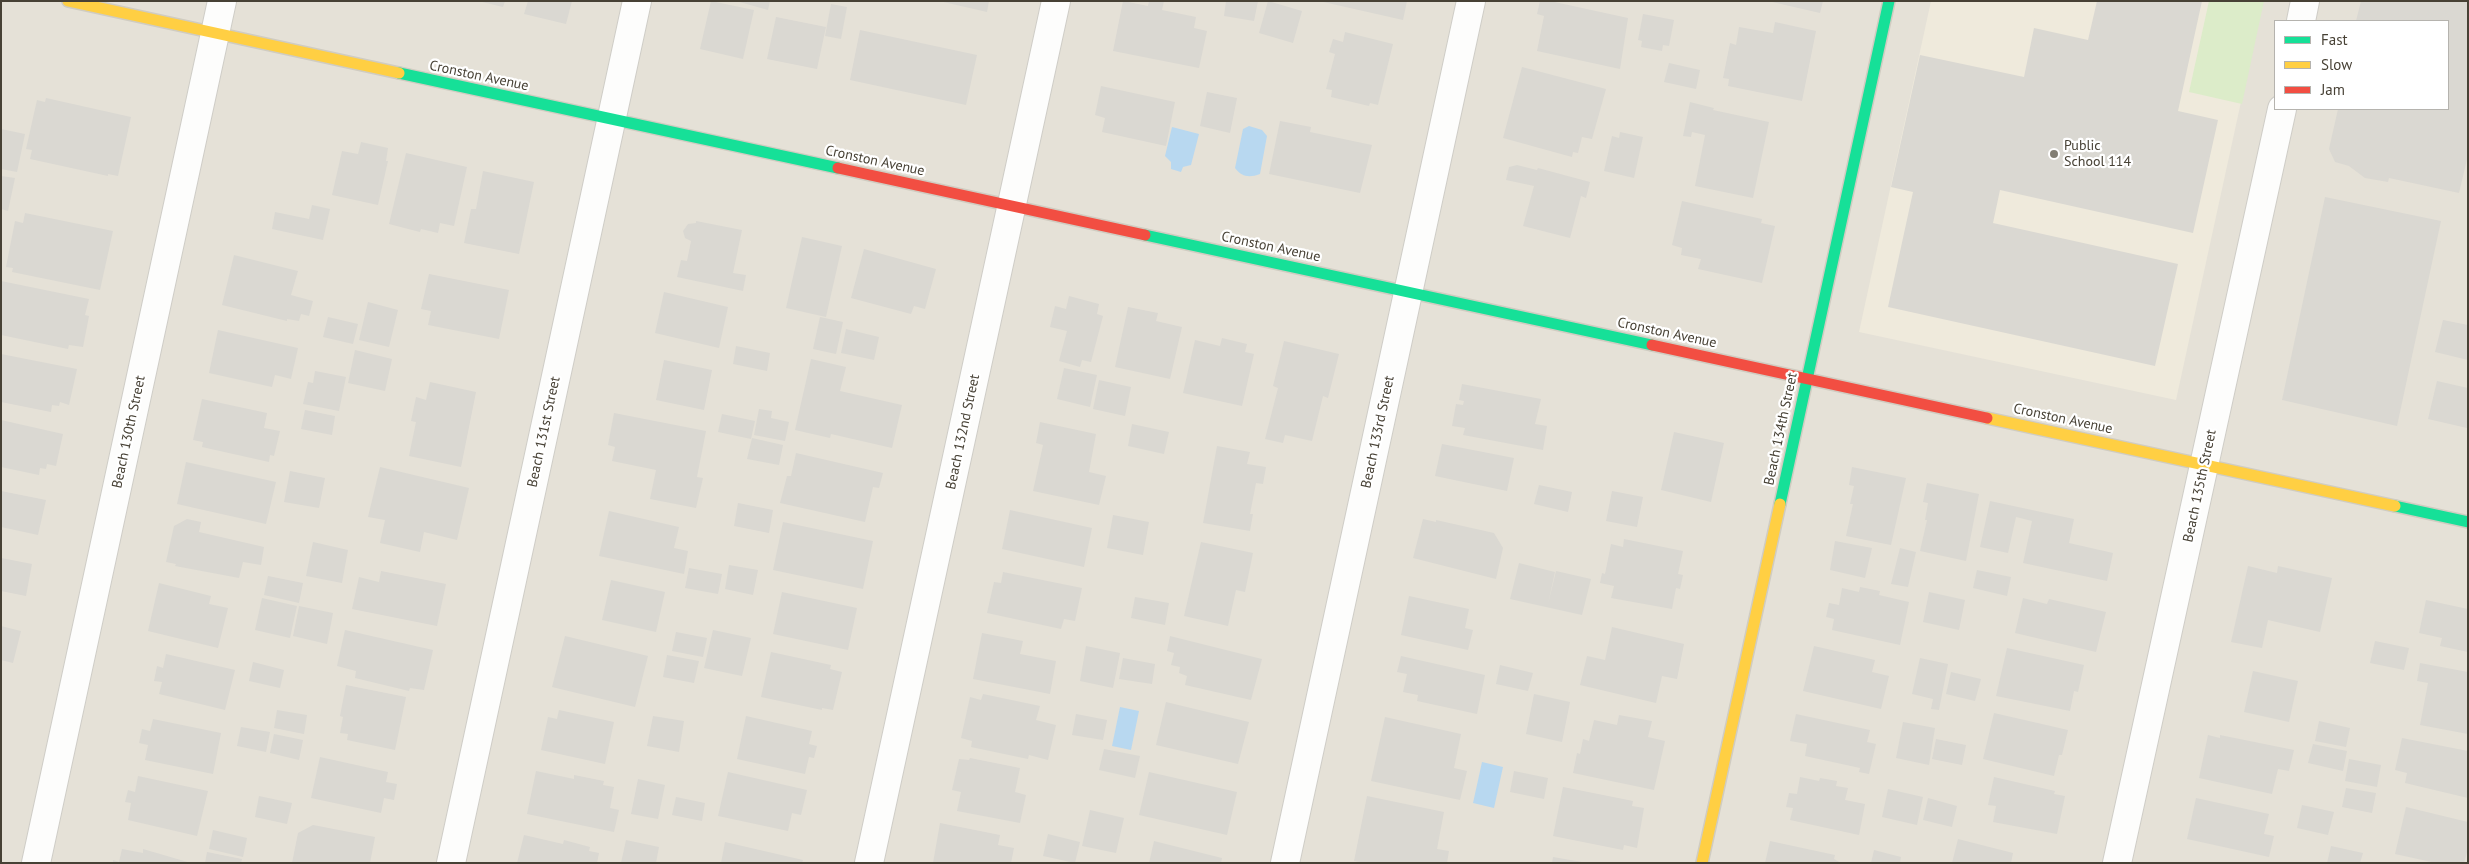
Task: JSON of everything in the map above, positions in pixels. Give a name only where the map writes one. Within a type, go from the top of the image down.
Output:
[{"type":"street","name":"Cronston Avenue","points":[[68,1],[2468,522]]},
{"type":"street","name":"Beach 130th Street","points":[[36,863],[222,1]]},
{"type":"street","name":"Beach 131st Street","points":[[451,863],[637,1]]},
{"type":"street","name":"Beach 132nd Street","points":[[869,863],[1056,1]]},
{"type":"street","name":"Beach 133rd Street","points":[[1285,863],[1471,1]]},
{"type":"street","name":"Beach 134th Street","points":[[1702,863],[1889,1]]},
{"type":"street","points":[[2301,20],[2305,1]]},
{"type":"street","name":"Beach 135th Street","points":[[2117,863],[2282,110]]},
{"type":"shaded area","points":[[1,1],[2468,1],[2468,863],[1,863]]},
{"type":"shaded area","name":"Public School 114","points":[[1931,1],[2263,1],[2176,400],[1859,332]]},
{"type":"green space","points":[[2209,1],[2264,1],[2242,104],[2189,92]]},
{"type":"water","points":[[1249,126],[1262,130],[1267,136],[1260,174],[1252,176],[1243,175],[1235,168],[1243,129]]},
{"type":"water","points":[[1172,127],[1199,134],[1191,165],[1183,167],[1181,172],[1171,169],[1171,162],[1165,156]]},
{"type":"water","points":[[1120,707],[1139,711],[1131,750],[1112,746]]},
{"type":"water","points":[[1482,762],[1503,767],[1494,808],[1473,803]]},
{"type":"building","points":[[478,1],[505,1],[503,7]]},
{"type":"building","points":[[528,1],[572,1],[566,24],[524,14]]},
{"type":"building","points":[[711,1],[754,10],[743,59],[700,49]]},
{"type":"building","points":[[736,1],[770,1],[768,10]]},
{"type":"building","points":[[939,1],[989,1],[987,12]]},
{"type":"building","points":[[1123,1],[1148,6],[1149,1],[1164,1],[1162,10],[1196,17],[1194,28],[1207,31],[1199,68],[1113,51]]},
{"type":"building","points":[[1226,1],[1258,1],[1254,21],[1224,16]]},
{"type":"building","points":[[1268,1],[1302,11],[1293,43],[1259,33]]},
{"type":"building","points":[[1319,1],[1407,1],[1403,20]]},
{"type":"building","points":[[1540,1],[1550,1],[1628,18],[1620,69],[1537,51],[1544,16],[1537,14]]},
{"type":"building","points":[[1768,1],[1823,1],[1820,13]]},
{"type":"building","name":"Public School 114","points":[[2097,1],[2202,1],[2178,111],[2218,120],[2193,233],[2000,190],[1993,223],[2178,264],[2155,366],[1888,307],[1913,192],[1891,187],[1920,55],[2024,77],[2034,28],[2088,40]]},
{"type":"building","points":[[2361,1],[2468,1],[2468,155],[2459,193],[2389,178],[2388,182],[2365,178],[2349,166],[2335,162],[2329,149],[2338,110],[2449,110],[2449,20],[2356,20]]},
{"type":"building","points":[[831,4],[847,7],[841,39],[825,36]]},
{"type":"building","points":[[1643,14],[1674,20],[1669,46],[1663,45],[1662,51],[1641,47],[1642,41],[1638,40]]},
{"type":"building","points":[[776,17],[826,27],[817,69],[767,59]]},
{"type":"building","points":[[1775,22],[1816,31],[1802,101],[1728,86],[1729,79],[1723,78],[1730,43],[1736,45],[1739,27],[1773,33]]},
{"type":"building","points":[[860,30],[977,55],[966,105],[850,80]]},
{"type":"building","points":[[1345,32],[1393,44],[1378,105],[1370,103],[1369,106],[1331,97],[1332,90],[1326,89],[1335,54],[1329,52],[1333,39],[1343,42]]},
{"type":"building","points":[[1669,63],[1700,70],[1696,89],[1664,82]]},
{"type":"building","points":[[1522,67],[1606,89],[1592,139],[1582,137],[1578,153],[1573,152],[1572,157],[1503,138]]},
{"type":"building","points":[[1101,86],[1175,102],[1166,146],[1102,132],[1105,118],[1095,115]]},
{"type":"building","points":[[1207,92],[1237,98],[1230,133],[1200,126]]},
{"type":"building","points":[[46,98],[131,117],[118,176],[108,174],[108,176],[30,159],[32,150],[26,149],[37,100],[45,102]]},
{"type":"building","points":[[1690,102],[1714,108],[1713,110],[1769,122],[1753,198],[1695,186],[1705,135],[1692,132],[1691,137],[1683,136]]},
{"type":"building","points":[[1280,121],[1311,127],[1310,132],[1372,145],[1360,193],[1269,174]]},
{"type":"building","points":[[1,129],[25,134],[17,172],[1,169]]},
{"type":"building","points":[[1620,132],[1643,137],[1634,178],[1604,171],[1612,136],[1619,138]]},
{"type":"building","points":[[361,142],[388,148],[386,161],[388,161],[378,205],[332,195],[342,151],[358,154]]},
{"type":"building","points":[[406,153],[467,167],[454,226],[440,223],[438,233],[421,229],[420,232],[389,224]]},
{"type":"building","points":[[1517,165],[1537,170],[1538,168],[1590,182],[1586,198],[1581,196],[1570,238],[1523,226],[1534,186],[1506,180],[1509,167]]},
{"type":"building","points":[[483,171],[534,182],[519,254],[464,243],[471,209],[476,209]]},
{"type":"building","points":[[1,176],[15,178],[8,211],[1,209]]},
{"type":"building","points":[[2325,197],[2441,221],[2397,426],[2282,400]]},
{"type":"building","points":[[1682,201],[1762,219],[1761,223],[1775,226],[1762,283],[1698,269],[1701,259],[1681,255],[1682,248],[1672,245]]},
{"type":"building","points":[[312,205],[330,209],[323,240],[272,229],[275,212],[309,219]]},
{"type":"building","points":[[25,213],[113,231],[100,290],[12,272],[13,268],[6,267],[15,221],[23,223]]},
{"type":"building","points":[[696,221],[742,230],[733,273],[746,275],[743,291],[677,277],[681,260],[687,261],[691,241],[685,238],[683,231],[688,224],[696,223]]},
{"type":"building","points":[[802,237],[842,246],[826,317],[786,308]]},
{"type":"building","points":[[864,249],[936,269],[925,309],[914,306],[911,314],[851,298]]},
{"type":"building","points":[[234,255],[298,271],[291,295],[313,301],[309,316],[301,314],[299,321],[287,319],[287,321],[222,305]]},
{"type":"building","points":[[429,274],[509,290],[499,339],[428,325],[431,311],[421,309]]},
{"type":"building","points":[[1,281],[89,299],[85,315],[89,316],[83,347],[69,345],[68,349],[1,335]]},
{"type":"building","points":[[664,292],[728,307],[719,348],[655,333]]},
{"type":"building","points":[[1069,296],[1099,304],[1097,314],[1103,316],[1091,362],[1082,360],[1080,367],[1059,361],[1067,331],[1050,327],[1055,306],[1066,309]]},
{"type":"building","points":[[368,302],[398,310],[389,347],[359,340]]},
{"type":"building","points":[[1128,307],[1158,313],[1156,321],[1182,327],[1170,379],[1115,367]]},
{"type":"building","points":[[328,317],[358,324],[353,344],[323,337]]},
{"type":"building","points":[[820,317],[843,322],[836,354],[813,349]]},
{"type":"building","points":[[2443,320],[2468,325],[2468,360],[2435,352]]},
{"type":"building","points":[[846,329],[879,337],[874,360],[841,353]]},
{"type":"building","points":[[218,330],[298,348],[291,379],[275,375],[272,387],[209,373]]},
{"type":"building","points":[[1222,338],[1247,344],[1245,352],[1254,354],[1242,406],[1183,393],[1195,340],[1220,346]]},
{"type":"building","points":[[1284,341],[1339,354],[1328,398],[1323,396],[1312,441],[1285,435],[1283,443],[1265,439],[1278,388],[1273,386]]},
{"type":"building","points":[[736,346],[770,353],[767,371],[733,364]]},
{"type":"building","points":[[355,350],[392,359],[385,391],[348,383]]},
{"type":"building","points":[[1,354],[77,369],[69,405],[60,402],[59,406],[52,405],[51,412],[1,402]]},
{"type":"building","points":[[811,359],[846,367],[840,391],[902,405],[892,448],[831,434],[830,438],[795,430]]},
{"type":"building","points":[[664,360],[712,370],[704,410],[656,400]]},
{"type":"building","points":[[1064,368],[1097,375],[1090,407],[1057,399]]},
{"type":"building","points":[[315,371],[346,377],[339,411],[303,404],[308,382],[313,383]]},
{"type":"building","points":[[1099,380],[1131,387],[1125,416],[1093,409]]},
{"type":"building","points":[[2437,381],[2468,388],[2467,428],[2428,419]]},
{"type":"building","points":[[430,382],[476,392],[461,467],[409,456],[416,422],[411,421],[416,397],[426,400]]},
{"type":"building","points":[[1462,384],[1541,399],[1535,424],[1547,426],[1543,450],[1463,435],[1465,428],[1452,426],[1456,404],[1463,405],[1464,401],[1459,400]]},
{"type":"building","points":[[202,399],[267,413],[264,428],[280,431],[274,456],[270,455],[269,462],[202,447],[203,442],[193,440]]},
{"type":"building","points":[[759,409],[772,411],[771,418],[789,422],[785,441],[754,435]]},
{"type":"building","points":[[305,410],[335,416],[332,435],[301,429]]},
{"type":"building","points":[[614,413],[706,431],[697,477],[703,478],[696,508],[650,499],[656,470],[612,461],[615,447],[608,445]]},
{"type":"building","points":[[722,414],[755,421],[751,439],[718,432]]},
{"type":"building","points":[[1,420],[63,434],[56,466],[47,464],[46,469],[40,468],[39,475],[1,467]]},
{"type":"building","points":[[1040,422],[1096,434],[1089,472],[1106,476],[1099,505],[1033,491],[1043,445],[1036,443]]},
{"type":"building","points":[[1132,424],[1169,432],[1164,454],[1128,446]]},
{"type":"building","points":[[1674,432],[1724,443],[1711,502],[1661,490]]},
{"type":"building","points":[[752,438],[783,445],[779,465],[747,459]]},
{"type":"building","points":[[1442,444],[1514,458],[1507,491],[1435,476]]},
{"type":"building","points":[[1217,446],[1250,452],[1247,464],[1266,467],[1263,484],[1256,483],[1250,514],[1253,514],[1250,531],[1203,523]]},
{"type":"building","points":[[796,453],[883,473],[879,488],[873,487],[865,522],[780,503],[787,476],[791,476]]},
{"type":"building","points":[[186,462],[276,482],[266,524],[177,504]]},
{"type":"building","points":[[380,467],[469,488],[457,540],[424,532],[420,552],[380,543],[385,520],[368,517]]},
{"type":"building","points":[[1852,467],[1906,478],[1891,545],[1846,536],[1853,504],[1850,504],[1854,486],[1849,485]]},
{"type":"building","points":[[290,471],[325,478],[319,508],[284,502]]},
{"type":"building","points":[[1927,483],[1979,494],[1966,561],[1920,551],[1927,520],[1925,520],[1928,503],[1923,502]]},
{"type":"building","points":[[1539,485],[1572,492],[1568,512],[1534,504]]},
{"type":"building","points":[[1,491],[46,500],[38,535],[1,527]]},
{"type":"building","points":[[1612,491],[1643,497],[1637,527],[1606,521]]},
{"type":"building","points":[[1990,501],[2074,519],[2069,543],[2113,553],[2107,581],[2023,563],[2032,521],[2016,517],[2008,553],[1980,547]]},
{"type":"building","points":[[738,503],[773,510],[769,533],[734,526]]},
{"type":"building","points":[[1010,510],[1092,528],[1084,567],[1002,549]]},
{"type":"building","points":[[609,511],[679,527],[674,548],[688,551],[684,574],[599,556]]},
{"type":"building","points":[[1113,515],[1149,522],[1143,555],[1107,548]]},
{"type":"building","points":[[187,519],[201,522],[199,532],[264,547],[261,565],[243,562],[239,578],[175,566],[176,564],[166,562],[174,526]]},
{"type":"building","points":[[1423,519],[1436,522],[1436,520],[1494,533],[1503,548],[1496,579],[1413,558]]},
{"type":"building","points":[[783,522],[873,541],[863,589],[773,570]]},
{"type":"building","points":[[1624,539],[1683,551],[1678,574],[1683,575],[1680,589],[1676,588],[1672,609],[1611,598],[1614,586],[1600,583],[1602,573],[1605,574],[1611,544],[1623,547]]},
{"type":"building","points":[[1835,541],[1872,548],[1865,578],[1830,570]]},
{"type":"building","points":[[313,542],[348,550],[342,583],[306,576]]},
{"type":"building","points":[[1201,542],[1253,553],[1245,592],[1236,590],[1228,626],[1184,616]]},
{"type":"building","points":[[1900,548],[1916,552],[1908,587],[1891,584]]},
{"type":"building","points":[[1,558],[32,564],[26,596],[1,591]]},
{"type":"building","points":[[1519,563],[1555,572],[1548,604],[1556,571],[1591,579],[1582,615],[1510,599]]},
{"type":"building","points":[[729,565],[758,570],[753,595],[725,589]]},
{"type":"building","points":[[2248,566],[2277,573],[2278,566],[2332,578],[2320,632],[2268,620],[2262,648],[2231,642]]},
{"type":"building","points":[[689,568],[722,574],[718,594],[685,588]]},
{"type":"building","points":[[1977,570],[2011,577],[2007,596],[1973,588]]},
{"type":"building","points":[[381,571],[446,584],[437,626],[352,609],[359,577],[379,582]]},
{"type":"building","points":[[1003,572],[1082,588],[1075,621],[1064,619],[1061,629],[987,613],[994,582],[1001,583]]},
{"type":"building","points":[[268,576],[303,583],[299,603],[264,595]]},
{"type":"building","points":[[611,580],[665,592],[656,632],[602,620]]},
{"type":"building","points":[[159,583],[211,596],[209,604],[228,608],[218,648],[148,631]]},
{"type":"building","points":[[1860,587],[1880,591],[1879,595],[1909,602],[1900,645],[1832,630],[1834,619],[1826,617],[1829,603],[1839,605],[1842,588],[1859,592]]},
{"type":"building","points":[[782,592],[857,608],[848,650],[773,634]]},
{"type":"building","points":[[1929,592],[1965,600],[1959,630],[1923,622]]},
{"type":"building","points":[[1409,596],[1469,609],[1465,628],[1473,630],[1468,650],[1401,635]]},
{"type":"building","points":[[1135,597],[1169,603],[1165,625],[1131,618]]},
{"type":"building","points":[[262,598],[297,606],[290,638],[255,630]]},
{"type":"building","points":[[2023,598],[2047,604],[2049,599],[2106,612],[2096,652],[2015,633]]},
{"type":"building","points":[[2426,600],[2468,609],[2468,652],[2440,646],[2442,638],[2419,633]]},
{"type":"building","points":[[299,606],[333,613],[327,644],[293,636]]},
{"type":"building","points":[[1,626],[21,631],[13,663],[1,660]]},
{"type":"building","points":[[1612,627],[1684,644],[1677,679],[1662,676],[1656,703],[1580,685],[1587,656],[1605,660]]},
{"type":"building","points":[[345,630],[433,650],[424,690],[410,688],[409,691],[355,678],[356,671],[337,666]]},
{"type":"building","points":[[713,630],[751,638],[742,676],[704,668]]},
{"type":"building","points":[[676,632],[707,638],[703,657],[672,651]]},
{"type":"building","points":[[982,633],[1023,641],[1020,654],[1056,661],[1050,694],[973,679]]},
{"type":"building","points":[[565,636],[648,656],[635,707],[552,687]]},
{"type":"building","points":[[1170,636],[1262,659],[1251,700],[1185,685],[1187,676],[1179,673],[1180,667],[1171,665],[1174,653],[1167,651]]},
{"type":"building","points":[[2375,641],[2409,648],[2404,670],[2370,663]]},
{"type":"building","points":[[1086,646],[1120,653],[1113,688],[1080,681]]},
{"type":"building","points":[[1814,646],[1875,660],[1872,672],[1889,676],[1881,709],[1803,691]]},
{"type":"building","points":[[2007,648],[2084,665],[2078,692],[2074,691],[2070,711],[1996,696]]},
{"type":"building","points":[[771,652],[831,665],[830,669],[842,672],[833,710],[822,708],[822,710],[761,697]]},
{"type":"building","points":[[166,654],[235,670],[225,710],[159,694],[162,682],[154,681],[157,666],[163,668]]},
{"type":"building","points":[[667,655],[699,661],[694,683],[663,677]]},
{"type":"building","points":[[1401,656],[1485,675],[1477,714],[1417,701],[1418,695],[1403,692],[1407,674],[1397,672]]},
{"type":"building","points":[[1123,658],[1155,664],[1152,684],[1119,679]]},
{"type":"building","points":[[1920,658],[1948,664],[1939,710],[1931,709],[1933,699],[1912,694]]},
{"type":"building","points":[[253,662],[284,670],[280,688],[249,681]]},
{"type":"building","points":[[2420,663],[2468,672],[2468,734],[2420,725],[2428,683],[2417,681]]},
{"type":"building","points":[[1500,665],[1533,673],[1528,691],[1496,684]]},
{"type":"building","points":[[2253,671],[2298,681],[2289,722],[2244,712]]},
{"type":"building","points":[[1951,672],[1981,679],[1975,701],[1946,694]]},
{"type":"building","points":[[346,685],[406,697],[395,750],[347,740],[348,734],[340,733],[343,717],[340,716]]},
{"type":"building","points":[[983,694],[1040,706],[1036,720],[1056,725],[1048,760],[1029,755],[1028,759],[971,747],[972,741],[961,738],[970,697],[981,700]]},
{"type":"building","points":[[1534,694],[1570,702],[1562,742],[1526,734]]},
{"type":"building","points":[[1166,702],[1249,722],[1238,764],[1156,745]]},
{"type":"building","points":[[277,710],[307,715],[304,734],[274,728]]},
{"type":"building","points":[[559,710],[614,722],[605,764],[541,750],[548,717],[557,719]]},
{"type":"building","points":[[1994,713],[2068,730],[2062,755],[2059,755],[2054,776],[1983,759]]},
{"type":"building","points":[[1076,714],[1107,720],[1103,740],[1072,735]]},
{"type":"building","points":[[1796,714],[1870,730],[1867,742],[1876,744],[1869,774],[1859,772],[1860,768],[1805,756],[1807,744],[1790,741]]},
{"type":"building","points":[[1619,715],[1652,721],[1648,737],[1665,741],[1654,790],[1573,773],[1577,753],[1580,754],[1583,739],[1589,741],[1594,720],[1617,725]]},
{"type":"building","points":[[653,716],[684,721],[679,752],[647,746]]},
{"type":"building","points":[[746,716],[812,731],[809,744],[817,746],[814,758],[809,757],[805,774],[737,759]]},
{"type":"building","points":[[1385,717],[1461,734],[1454,768],[1467,771],[1460,800],[1371,781]]},
{"type":"building","points":[[153,719],[221,733],[213,774],[145,760],[148,745],[139,743],[142,729],[150,731]]},
{"type":"building","points":[[2319,721],[2350,728],[2346,747],[2315,741]]},
{"type":"building","points":[[1903,722],[1935,728],[1929,765],[1896,758]]},
{"type":"building","points":[[241,727],[270,732],[266,752],[237,746]]},
{"type":"building","points":[[274,734],[303,740],[299,760],[270,753]]},
{"type":"building","points":[[2208,735],[2220,738],[2220,735],[2294,750],[2289,771],[2278,769],[2272,794],[2199,778]]},
{"type":"building","points":[[2402,738],[2468,751],[2468,798],[2405,783],[2407,773],[2395,770]]},
{"type":"building","points":[[1936,739],[1966,745],[1962,765],[1932,759]]},
{"type":"building","points":[[2313,744],[2347,751],[2343,771],[2308,763]]},
{"type":"building","points":[[1104,749],[1140,756],[1135,778],[1099,770]]},
{"type":"building","points":[[320,757],[388,772],[386,782],[397,784],[394,800],[384,798],[381,813],[311,798]]},
{"type":"building","points":[[970,758],[1020,768],[1015,792],[1026,795],[1020,823],[957,811],[961,792],[952,790],[959,759],[969,760]]},
{"type":"building","points":[[2349,759],[2381,765],[2377,787],[2345,781]]},
{"type":"building","points":[[536,771],[574,779],[574,775],[604,781],[603,785],[614,787],[610,808],[619,810],[614,832],[527,814]]},
{"type":"building","points":[[1514,771],[1548,778],[1544,799],[1510,792]]},
{"type":"building","points":[[728,772],[807,790],[801,815],[792,813],[788,831],[718,816]]},
{"type":"building","points":[[1149,772],[1237,792],[1227,835],[1139,815]]},
{"type":"building","points":[[138,776],[208,791],[197,836],[128,820],[131,803],[125,802],[128,790],[135,792]]},
{"type":"building","points":[[1800,777],[1819,781],[1820,778],[1837,781],[1836,786],[1848,788],[1845,800],[1865,804],[1859,835],[1790,820],[1793,808],[1786,807],[1789,793],[1797,794]]},
{"type":"building","points":[[1994,777],[2055,791],[2054,794],[2065,796],[2057,834],[1993,822],[1996,806],[1988,805]]},
{"type":"building","points":[[638,779],[665,785],[658,819],[631,814]]},
{"type":"building","points":[[1563,787],[1633,801],[1632,806],[1644,808],[1637,848],[1624,845],[1623,850],[1553,836]]},
{"type":"building","points":[[2346,788],[2376,793],[2372,813],[2342,807]]},
{"type":"building","points":[[1888,789],[1923,797],[1917,825],[1882,817]]},
{"type":"building","points":[[259,796],[292,803],[287,824],[255,817]]},
{"type":"building","points":[[1367,796],[1444,812],[1437,849],[1449,851],[1447,863],[1365,863],[1354,861]]},
{"type":"building","points":[[676,797],[705,803],[702,821],[672,815]]},
{"type":"building","points":[[1928,798],[1957,806],[1952,827],[1923,820]]},
{"type":"building","points":[[2196,798],[2269,814],[2264,834],[2274,836],[2269,857],[2187,839]]},
{"type":"building","points":[[2302,805],[2334,812],[2328,835],[2297,828]]},
{"type":"building","points":[[2406,807],[2468,822],[2468,849],[2464,863],[2436,863],[2395,854]]},
{"type":"building","points":[[1090,810],[1124,818],[1116,853],[1082,846]]},
{"type":"building","points":[[940,823],[1000,835],[998,845],[1014,848],[1011,863],[933,863]]},
{"type":"building","points":[[313,825],[375,837],[370,863],[292,863],[298,833]]},
{"type":"building","points":[[213,830],[247,838],[243,857],[209,849]]},
{"type":"building","points":[[1048,834],[1080,842],[1075,863],[1043,856]]},
{"type":"building","points":[[524,835],[563,844],[564,840],[590,847],[589,851],[599,853],[597,863],[517,863]]},
{"type":"building","points":[[1958,839],[2013,853],[2011,863],[1952,863]]},
{"type":"building","points":[[626,840],[659,847],[656,863],[621,863]]},
{"type":"building","points":[[1154,841],[1222,858],[1221,863],[1149,863]]},
{"type":"building","points":[[1770,841],[1835,855],[1834,859],[1841,863],[1765,863]]},
{"type":"building","points":[[725,842],[803,860],[802,863],[721,863]]},
{"type":"building","points":[[2331,846],[2363,853],[2360,863],[2327,863]]},
{"type":"building","points":[[122,849],[143,853],[143,849],[191,863],[113,863],[113,860],[119,862]]},
{"type":"building","points":[[1874,850],[1901,857],[1900,863],[1871,863]]},
{"type":"building","points":[[207,852],[242,859],[241,863],[205,863]]},
{"type":"building","points":[[1553,857],[1582,862],[1582,863],[1552,863]]},
{"type":"traffic: fast","points":[[1780,504],[1889,1]]},
{"type":"traffic: fast","points":[[399,73],[838,168]]},
{"type":"traffic: fast","points":[[1145,235],[1652,345]]},
{"type":"traffic: fast","points":[[2395,506],[2468,522]]},
{"type":"traffic: slow","points":[[68,1],[399,73]]},
{"type":"traffic: slow","points":[[1987,418],[2395,506]]},
{"type":"traffic: slow","points":[[1702,863],[1780,504]]},
{"type":"traffic: jam","points":[[838,168],[1145,235]]},
{"type":"traffic: jam","points":[[1652,345],[1987,418]]},
{"type":"place","name":"Public School 114","points":[[2054,154]]}]
